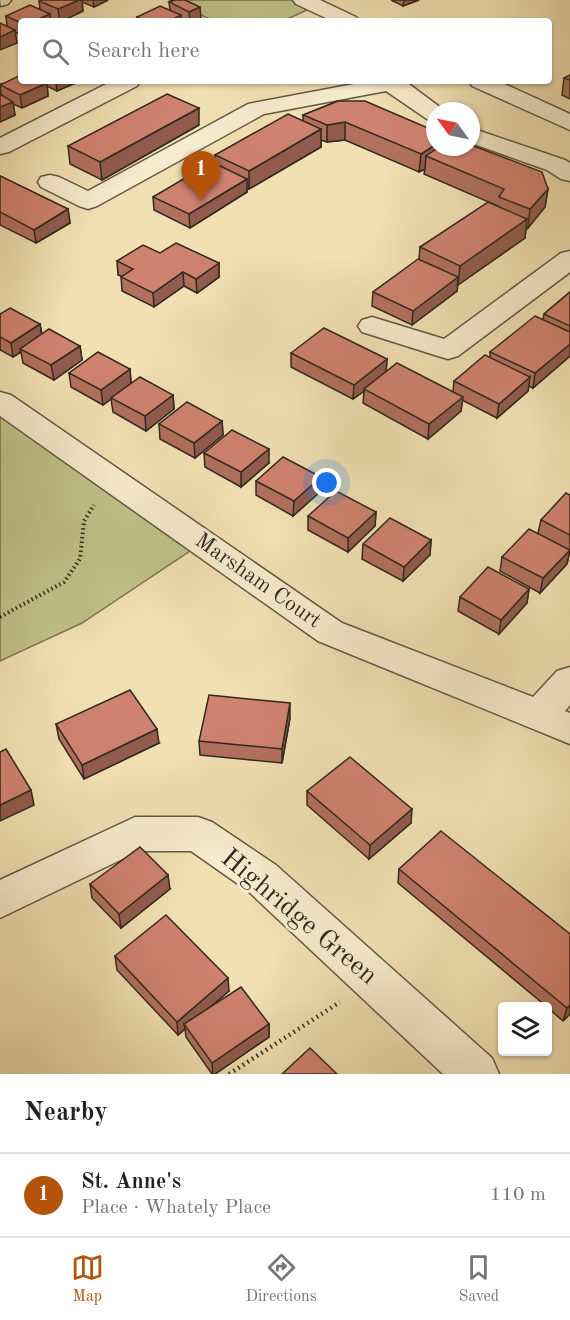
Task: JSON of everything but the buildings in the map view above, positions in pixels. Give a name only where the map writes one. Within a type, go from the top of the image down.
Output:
[{"type":"street","points":[[303,0],[342,18]]},
{"type":"street","points":[[0,147],[123,84]]},
{"type":"street","points":[[50,182],[88,201],[256,110],[274,104],[326,98],[384,84]]},
{"type":"street","points":[[395,84],[426,107]]},
{"type":"street","points":[[486,84],[570,123]]},
{"type":"street","points":[[480,138],[556,165],[570,174]]},
{"type":"street","points":[[372,326],[448,350],[570,259]]},
{"type":"street","name":"Marsham Court","points":[[0,402],[330,632],[555,722],[570,681]]},
{"type":"street","name":"Highridge Green","points":[[0,900],[135,834],[198,834],[262,878],[476,1074]]},
{"type":"path","points":[[0,616],[64,582],[80,559],[84,521],[111,479]]},
{"type":"path","points":[[229,1074],[374,980]]},
{"type":"green space","points":[[169,0],[303,0],[316,6],[290,18],[208,18]]},
{"type":"green space","points":[[0,402],[202,543],[82,623],[0,661]]},
{"type":"place","name":"St. Anne's","points":[[201,201]]}]
